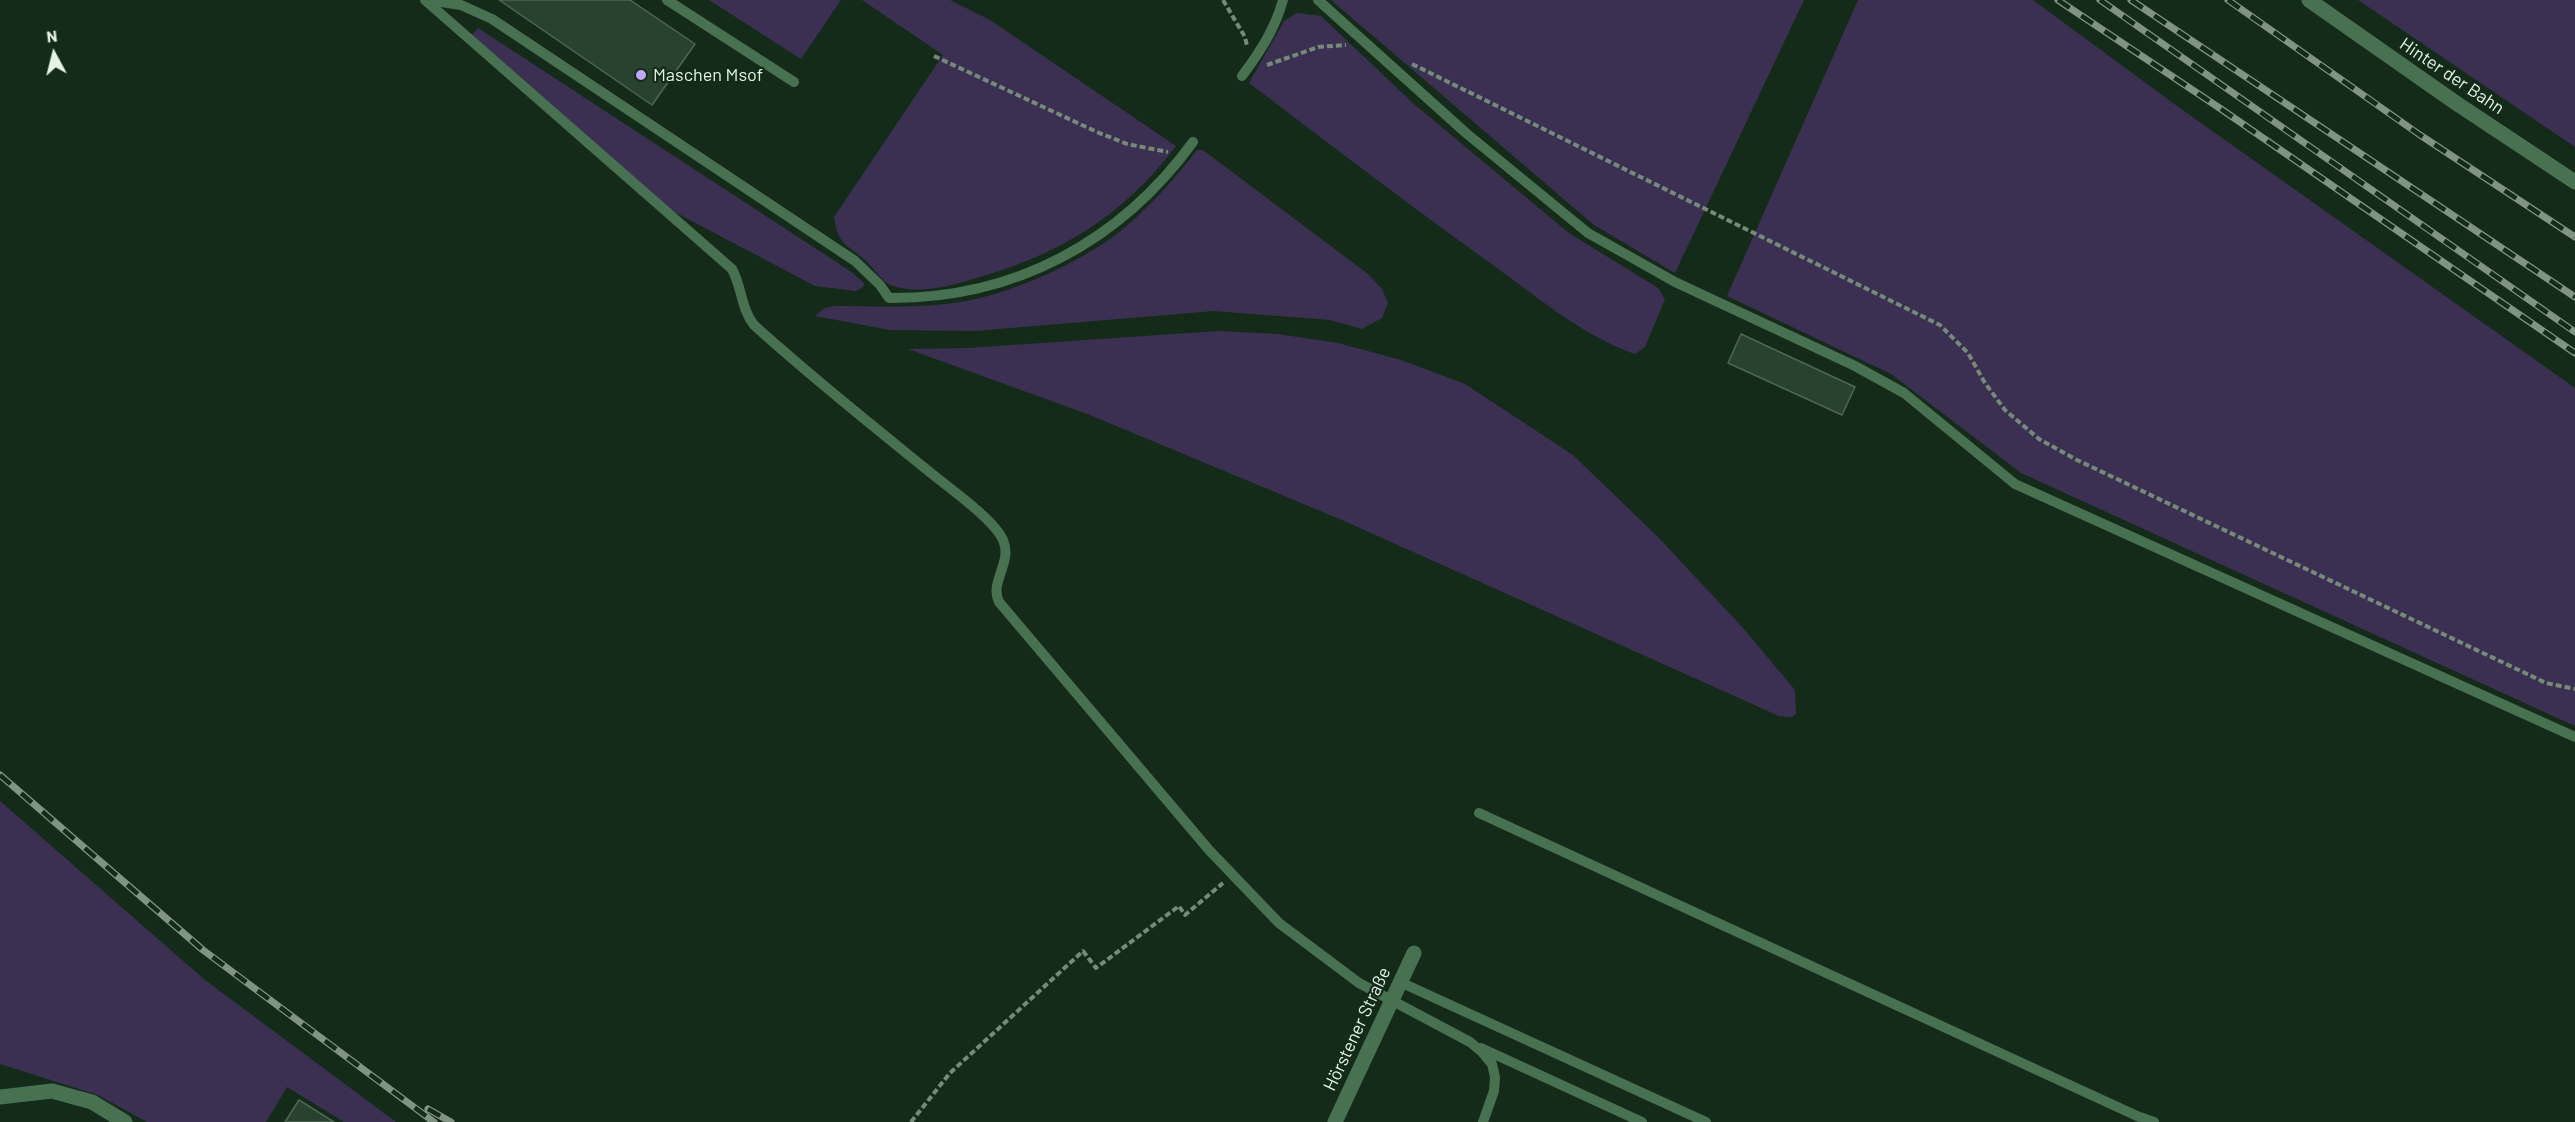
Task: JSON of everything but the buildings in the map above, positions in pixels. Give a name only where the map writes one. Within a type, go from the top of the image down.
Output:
[{"type":"street","name":"Hinter der Bahn","points":[[2308,0],[2575,182]]},
{"type":"street","name":"Hörstener Straße","points":[[1335,1122],[1414,952]]},
{"type":"street","points":[[0,1097],[52,1091],[92,1102],[125,1122]]},
{"type":"lane","points":[[427,0],[461,5],[492,19],[855,261],[880,285],[889,298],[928,297],[970,291],[1035,270],[1063,257],[1120,221],[1171,173],[1193,142]]},
{"type":"lane","points":[[427,0],[732,269],[739,282],[748,317],[754,325],[811,376],[949,488],[997,531],[1004,542],[1006,552],[996,591],[999,602],[1232,876],[1279,923],[1338,969],[1416,1015],[1642,1122]]},
{"type":"lane","points":[[668,0],[794,82]]},
{"type":"lane","points":[[1244,73],[1276,23],[1283,0]]},
{"type":"lane","points":[[1318,0],[1466,134],[1588,232],[1675,282],[1855,366],[1904,393],[2014,484],[2575,737]]},
{"type":"lane","points":[[1479,813],[1835,975],[2136,1116],[2154,1122]]},
{"type":"lane","points":[[1400,982],[1706,1122]]},
{"type":"lane","points":[[1470,1042],[1492,1065],[1495,1077],[1494,1091],[1483,1122]]},
{"type":"path","points":[[1223,0],[1245,37],[1248,48],[1244,73],[1318,47],[1345,44],[1356,49]]},
{"type":"path","points":[[934,56],[1067,119],[1127,144],[1184,155]]},
{"type":"path","points":[[1389,64],[1402,61],[1414,64],[1940,325],[1968,353],[1985,383],[2005,410],[2038,438],[2077,460],[2546,683],[2575,689]]},
{"type":"path","points":[[911,1122],[950,1073],[1083,951],[1096,968],[1179,906],[1185,915],[1232,876]]},
{"type":"shaded area","points":[[709,0],[841,0],[801,59]]},
{"type":"shaded area","points":[[862,0],[950,0],[990,20],[1176,146],[1155,172],[1109,214],[1085,231],[1031,259],[1001,270],[932,289],[903,288],[889,284],[841,240],[834,217],[943,55]]},
{"type":"shaded area","points":[[1331,0],[1804,0],[1675,273],[1594,225]]},
{"type":"shaded area","points":[[1858,0],[2033,0],[2177,106],[2575,388],[2575,726],[2021,473],[1891,374],[1727,296]]},
{"type":"shaded area","points":[[2358,0],[2575,0],[2575,147]]},
{"type":"shaded area","points":[[1297,13],[1321,16],[1414,104],[1569,233],[1658,288],[1665,299],[1645,347],[1635,354],[1598,337],[1563,316],[1249,83],[1284,21]]},
{"type":"shaded area","points":[[478,28],[850,271],[864,283],[863,287],[856,291],[815,286],[669,209],[472,35]]},
{"type":"shaded area","points":[[1197,150],[1203,150],[1368,274],[1382,289],[1388,303],[1382,318],[1362,329],[1330,320],[1214,311],[975,331],[890,330],[815,316],[825,308],[834,306],[883,307],[950,304],[986,297],[1030,282],[1074,261],[1113,237],[1156,198]]},
{"type":"shaded area","points":[[1218,331],[1278,334],[1338,343],[1401,360],[1465,384],[1573,455],[1658,537],[1744,629],[1795,690],[1796,714],[1792,717],[1779,716],[1342,520],[1090,415],[908,349],[968,348]]},
{"type":"shaded area","points":[[0,801],[205,980],[396,1122],[344,1122],[287,1087],[266,1122],[147,1122],[98,1095],[0,1064]]},
{"type":"railway","points":[[2058,0],[2221,109],[2575,353]]},
{"type":"railway","points":[[2100,0],[2575,332]]},
{"type":"railway","points":[[2131,0],[2575,297]]},
{"type":"railway","points":[[2228,0],[2420,135],[2575,237]]},
{"type":"railway","points":[[0,775],[203,950],[434,1122]]},
{"type":"railway","points":[[428,1109],[451,1122]]},
{"type":"place","name":"Maschen Msof","points":[[641,75]]}]
